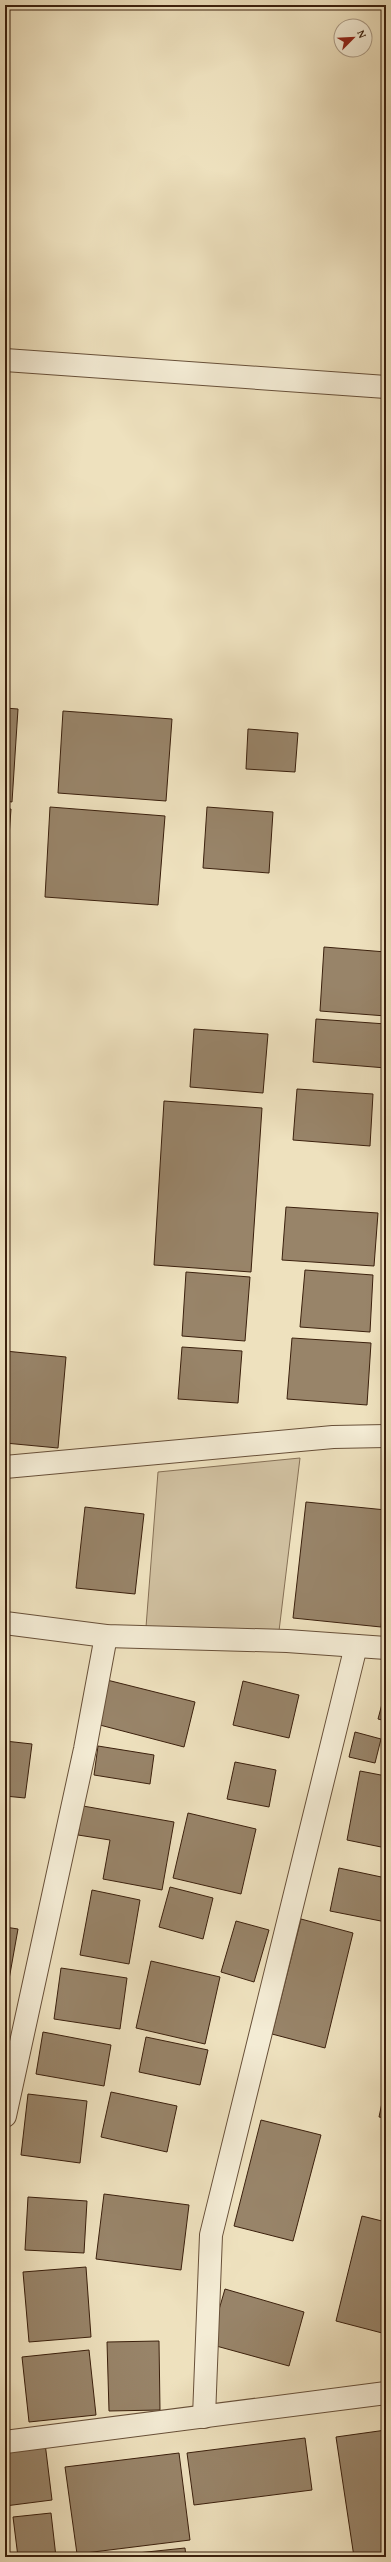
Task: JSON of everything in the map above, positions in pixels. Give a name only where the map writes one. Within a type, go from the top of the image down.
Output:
[{"type":"street","points":[[5,360],[386,387]]},
{"type":"street","points":[[5,1467],[333,1437],[386,1436]]},
{"type":"street","points":[[5,1623],[106,1636],[287,1642],[386,1648]]},
{"type":"street","points":[[5,2116],[83,1756],[106,1636]]},
{"type":"street","points":[[204,2417],[211,2235],[356,1646]]},
{"type":"street","points":[[5,2442],[386,2393]]},
{"type":"shaded area","points":[[300,1458],[279,1631],[146,1627],[158,1472]]},
{"type":"building","points":[[5,708],[18,709],[12,802],[5,801]]},
{"type":"building","points":[[63,711],[172,719],[166,801],[58,793]]},
{"type":"building","points":[[248,729],[298,733],[295,772],[246,769]]},
{"type":"building","points":[[50,807],[165,816],[158,905],[45,897]]},
{"type":"building","points":[[207,807],[273,812],[269,873],[203,868]]},
{"type":"building","points":[[5,809],[11,809],[5,893]]},
{"type":"building","points":[[324,947],[386,952],[386,1016],[320,1011]]},
{"type":"building","points":[[316,1019],[386,1024],[386,1068],[313,1062]]},
{"type":"building","points":[[194,1029],[268,1034],[263,1093],[190,1087]]},
{"type":"building","points":[[297,1089],[373,1094],[370,1146],[293,1140]]},
{"type":"building","points":[[164,1101],[262,1108],[251,1272],[154,1265]]},
{"type":"building","points":[[286,1207],[378,1213],[374,1266],[282,1260]]},
{"type":"building","points":[[305,1270],[373,1275],[370,1332],[300,1327]]},
{"type":"building","points":[[186,1272],[250,1277],[245,1341],[182,1336]]},
{"type":"building","points":[[292,1338],[371,1343],[367,1405],[287,1399]]},
{"type":"building","points":[[182,1347],[242,1351],[238,1403],[178,1399]]},
{"type":"building","points":[[5,1351],[66,1357],[58,1448],[5,1443]]},
{"type":"building","points":[[306,1502],[386,1510],[386,1576],[381,1627],[293,1618]]},
{"type":"building","points":[[85,1507],[144,1514],[135,1594],[76,1588]]},
{"type":"building","points":[[107,1680],[195,1702],[184,1747],[96,1724]]},
{"type":"building","points":[[243,1681],[299,1695],[289,1738],[233,1725]]},
{"type":"building","points":[[386,1689],[386,1721],[378,1719]]},
{"type":"building","points":[[355,1732],[381,1739],[375,1763],[349,1757]]},
{"type":"building","points":[[5,1741],[32,1744],[25,1798],[5,1796]]},
{"type":"building","points":[[98,1746],[154,1755],[150,1784],[94,1775]]},
{"type":"building","points":[[235,1762],[276,1770],[269,1807],[227,1799]]},
{"type":"building","points":[[360,1771],[386,1776],[386,1848],[347,1840]]},
{"type":"building","points":[[83,1806],[174,1822],[162,1890],[103,1879],[110,1840],[78,1835]]},
{"type":"building","points":[[188,1813],[256,1829],[241,1894],[173,1878]]},
{"type":"building","points":[[339,1868],[386,1878],[386,1922],[330,1911]]},
{"type":"building","points":[[170,1887],[213,1898],[203,1939],[159,1927]]},
{"type":"building","points":[[92,1890],[140,1900],[129,1964],[80,1955]]},
{"type":"building","points":[[301,1919],[353,1933],[325,2048],[272,2034]]},
{"type":"building","points":[[236,1921],[269,1930],[254,1982],[221,1972]]},
{"type":"building","points":[[5,1927],[18,1929],[5,2002]]},
{"type":"building","points":[[151,1961],[220,1977],[205,2044],[136,2028]]},
{"type":"building","points":[[61,1968],[127,1978],[120,2029],[54,2019]]},
{"type":"building","points":[[43,2032],[111,2045],[104,2086],[36,2074]]},
{"type":"building","points":[[146,2037],[208,2050],[200,2085],[139,2072]]},
{"type":"building","points":[[386,2084],[386,2118],[379,2117]]},
{"type":"building","points":[[111,2092],[177,2106],[167,2152],[101,2137]]},
{"type":"building","points":[[28,2094],[87,2101],[80,2163],[21,2155]]},
{"type":"building","points":[[261,2120],[321,2135],[293,2241],[234,2226]]},
{"type":"building","points":[[104,2194],[189,2205],[181,2270],[96,2259]]},
{"type":"building","points":[[28,2197],[87,2201],[84,2253],[25,2250]]},
{"type":"building","points":[[362,2216],[386,2222],[386,2334],[336,2321]]},
{"type":"building","points":[[86,2267],[91,2337],[29,2342],[23,2272]]},
{"type":"building","points":[[225,2289],[304,2312],[289,2366],[209,2344]]},
{"type":"building","points":[[159,2341],[160,2410],[109,2411],[107,2342]]},
{"type":"building","points":[[89,2350],[96,2415],[29,2422],[22,2357]]},
{"type":"building","points":[[386,2430],[386,2557],[354,2557],[336,2437]]},
{"type":"building","points":[[305,2438],[312,2490],[194,2505],[187,2453]]},
{"type":"building","points":[[45,2443],[52,2500],[5,2506],[5,2447]]},
{"type":"building","points":[[179,2453],[190,2540],[77,2554],[65,2467]]},
{"type":"building","points":[[51,2513],[56,2557],[18,2557],[13,2517]]},
{"type":"building","points":[[185,2548],[186,2557],[137,2557],[137,2553]]}]
